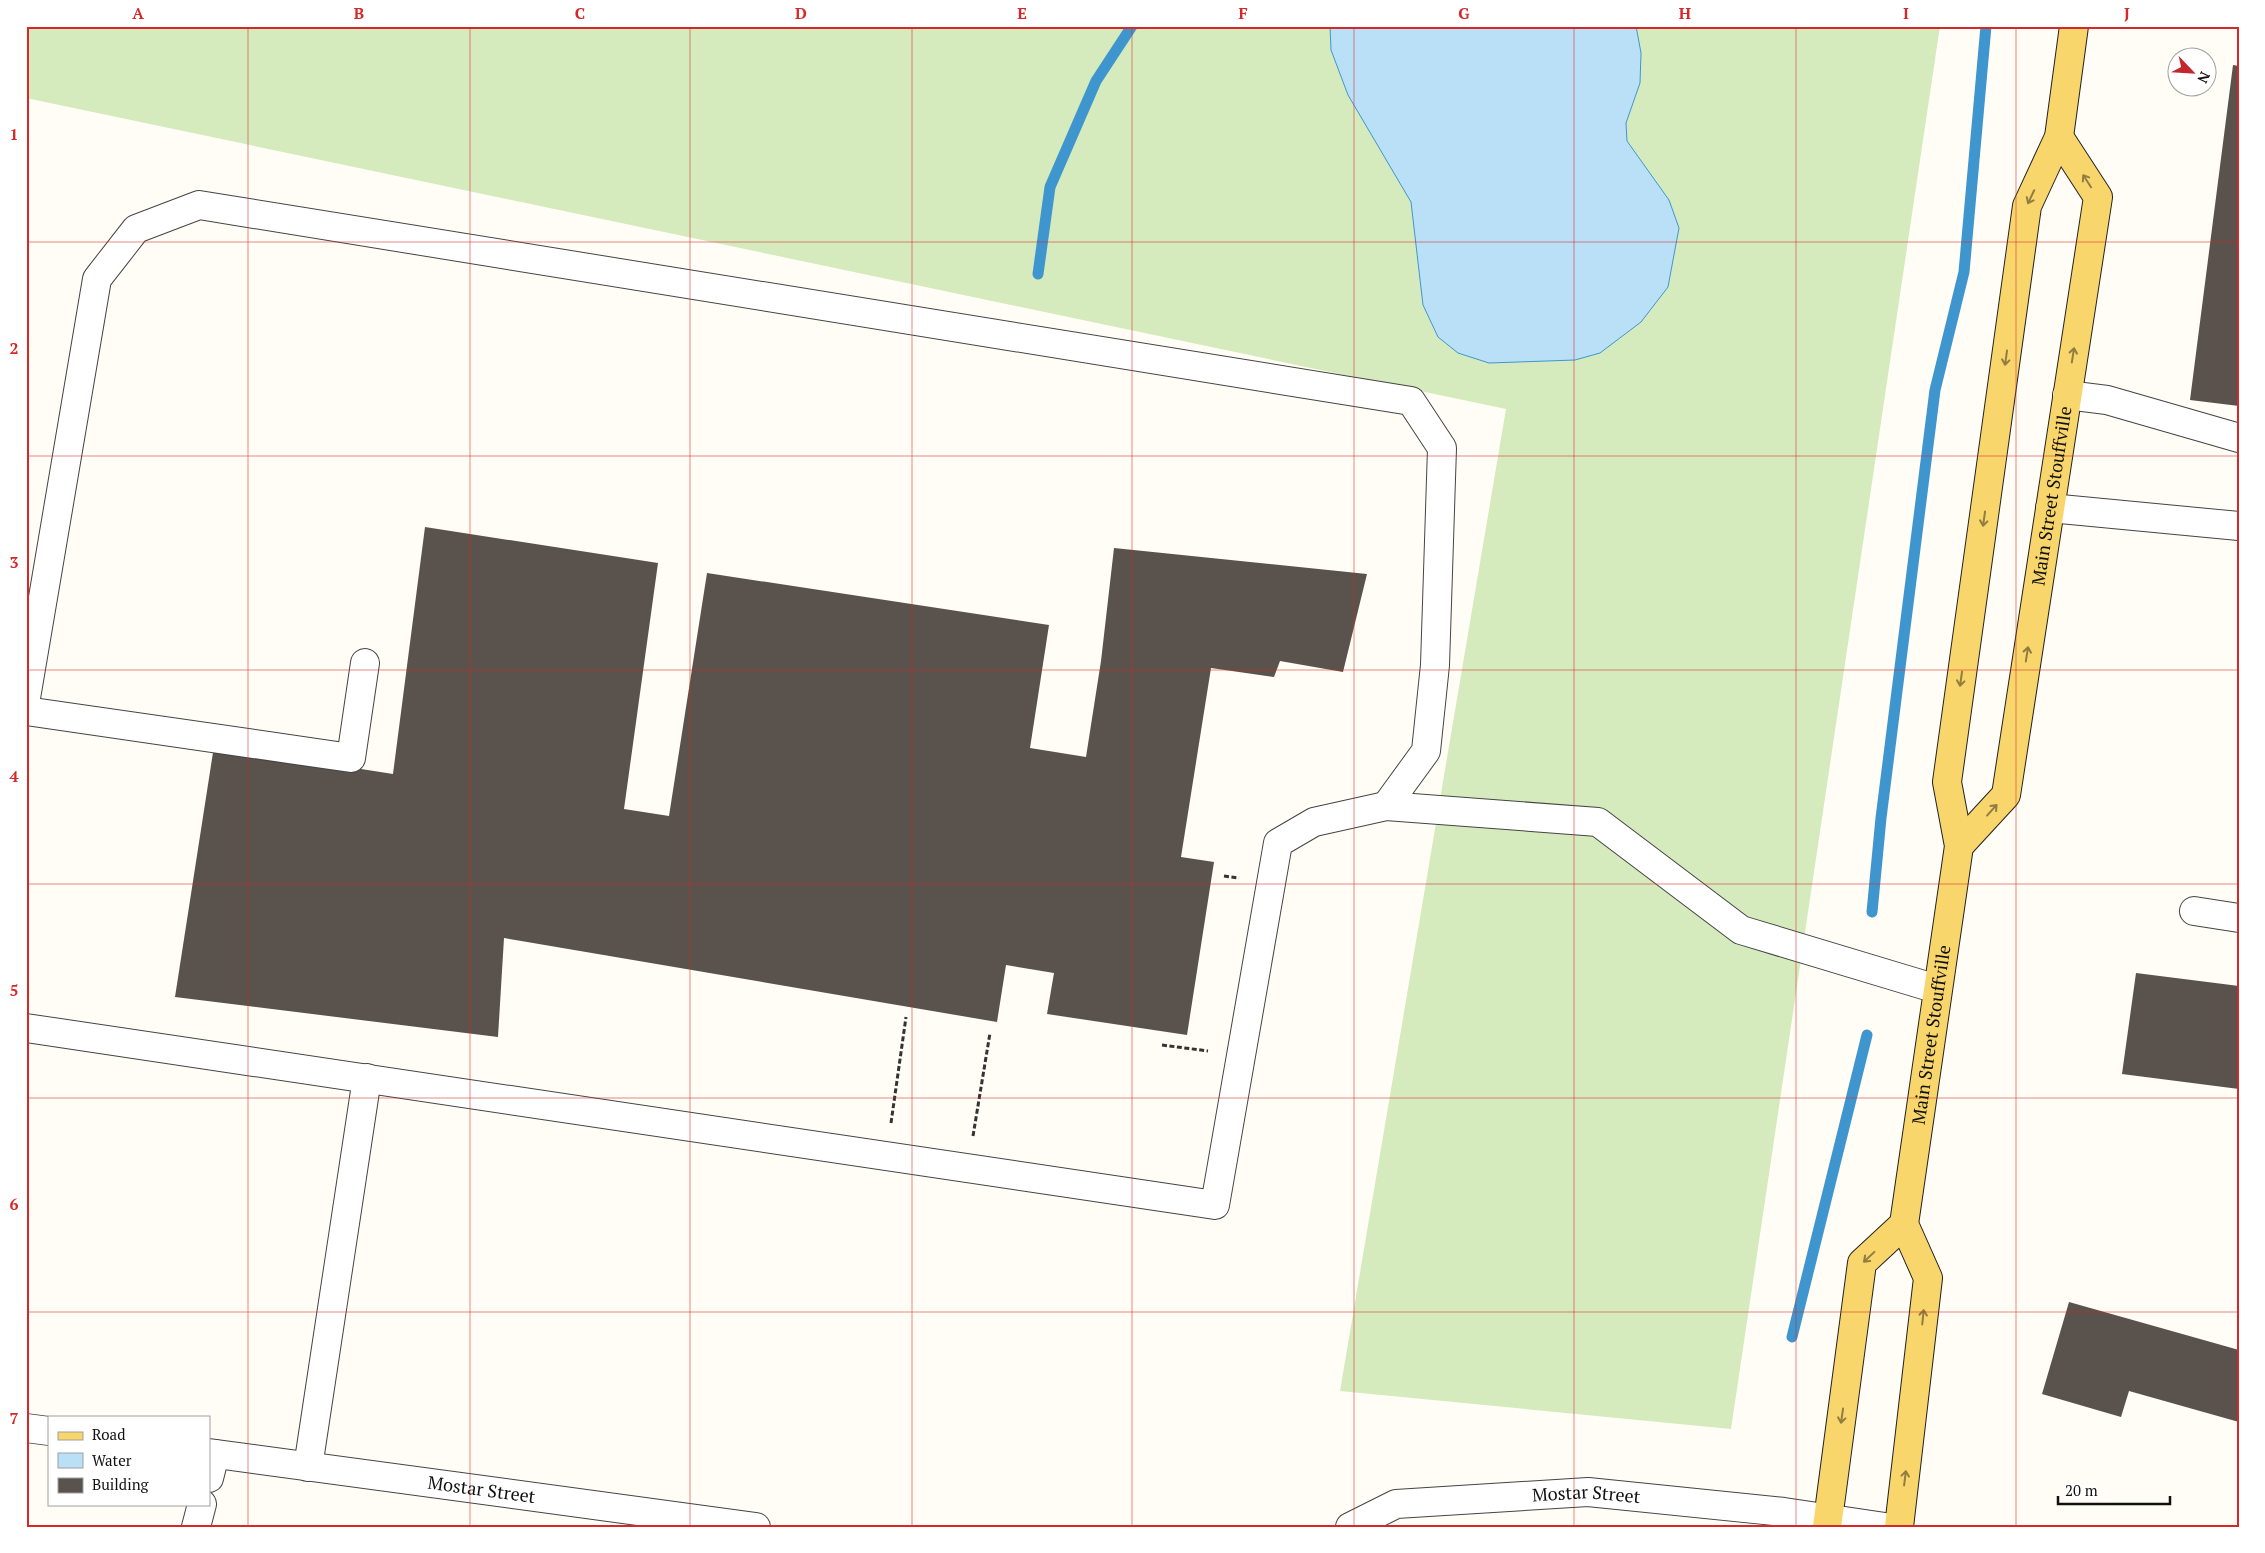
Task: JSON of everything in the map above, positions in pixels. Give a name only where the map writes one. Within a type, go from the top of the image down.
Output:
[{"type":"main road","name":"Main Street Stouffville","points":[[1904,1224],[1959,846],[1947,782],[2027,206],[2060,137],[2074,26]]},
{"type":"main road","name":"Main Street Stouffville","points":[[1959,846],[2006,795],[2098,197],[2060,137]]},
{"type":"main road","points":[[1827,1522],[1862,1263],[1904,1224],[1928,1278],[1899,1527]]},
{"type":"street","points":[[26,698],[97,279],[136,229],[199,206],[1411,401],[1442,448],[1435,665],[1426,751],[1386,806]]},
{"type":"street","points":[[2067,395],[2107,400],[2239,438]]},
{"type":"street","points":[[2050,508],[2239,526]]},
{"type":"street","points":[[26,711],[350,758],[365,663]]},
{"type":"street","points":[[26,1028],[1215,1205],[1278,843],[1314,822],[1386,806],[1598,822],[1741,930],[1937,990]]},
{"type":"street","points":[[2194,911],[2239,918]]},
{"type":"street","points":[[308,1467],[367,1078]]},
{"type":"street","points":[[26,1428],[48,1431]]},
{"type":"street","name":"Mostar Street","points":[[211,1462],[308,1467],[756,1527]]},
{"type":"street","name":"Mostar Street","points":[[1350,1527],[1396,1504],[1588,1492],[1827,1522],[1884,1527]]},
{"type":"street","points":[[196,1527],[201,1506]]},
{"type":"path","points":[[886,1156],[906,1017]]},
{"type":"path","points":[[968,1168],[990,1033]]},
{"type":"path","points":[[1162,1045],[1241,1056]]},
{"type":"green space","points":[[26,26],[1940,26],[1731,1429],[1340,1391],[1506,409],[26,98]]},
{"type":"water","points":[[1330,26],[1636,26],[1641,53],[1640,83],[1626,123],[1627,141],[1669,200],[1679,228],[1668,287],[1641,322],[1600,353],[1575,360],[1489,363],[1458,353],[1438,337],[1423,305],[1411,202],[1348,95],[1331,50]]},
{"type":"building","points":[[2233,65],[2239,66],[2239,406],[2190,400]]},
{"type":"building","points":[[425,527],[658,563],[624,809],[669,816],[707,573],[1049,625],[1030,748],[1086,757],[1101,661],[1114,548],[1367,574],[1343,672],[1280,661],[1274,677],[1211,668],[1181,857],[1214,862],[1187,1035],[1047,1014],[1054,973],[1006,965],[997,1022],[504,938],[498,1037],[175,997],[214,746],[393,774]]},
{"type":"building","points":[[2136,973],[2239,986],[2239,1089],[2122,1074]]},
{"type":"building","points":[[2069,1302],[2239,1350],[2239,1422],[2129,1391],[2121,1417],[2042,1394]]},
{"type":"waterway","points":[[1038,274],[1050,187],[1096,81],[1132,26]]},
{"type":"waterway","points":[[1872,912],[1881,818],[1935,390],[1964,272],[1986,26]]},
{"type":"waterway","points":[[1792,1337],[1867,1035]]}]
